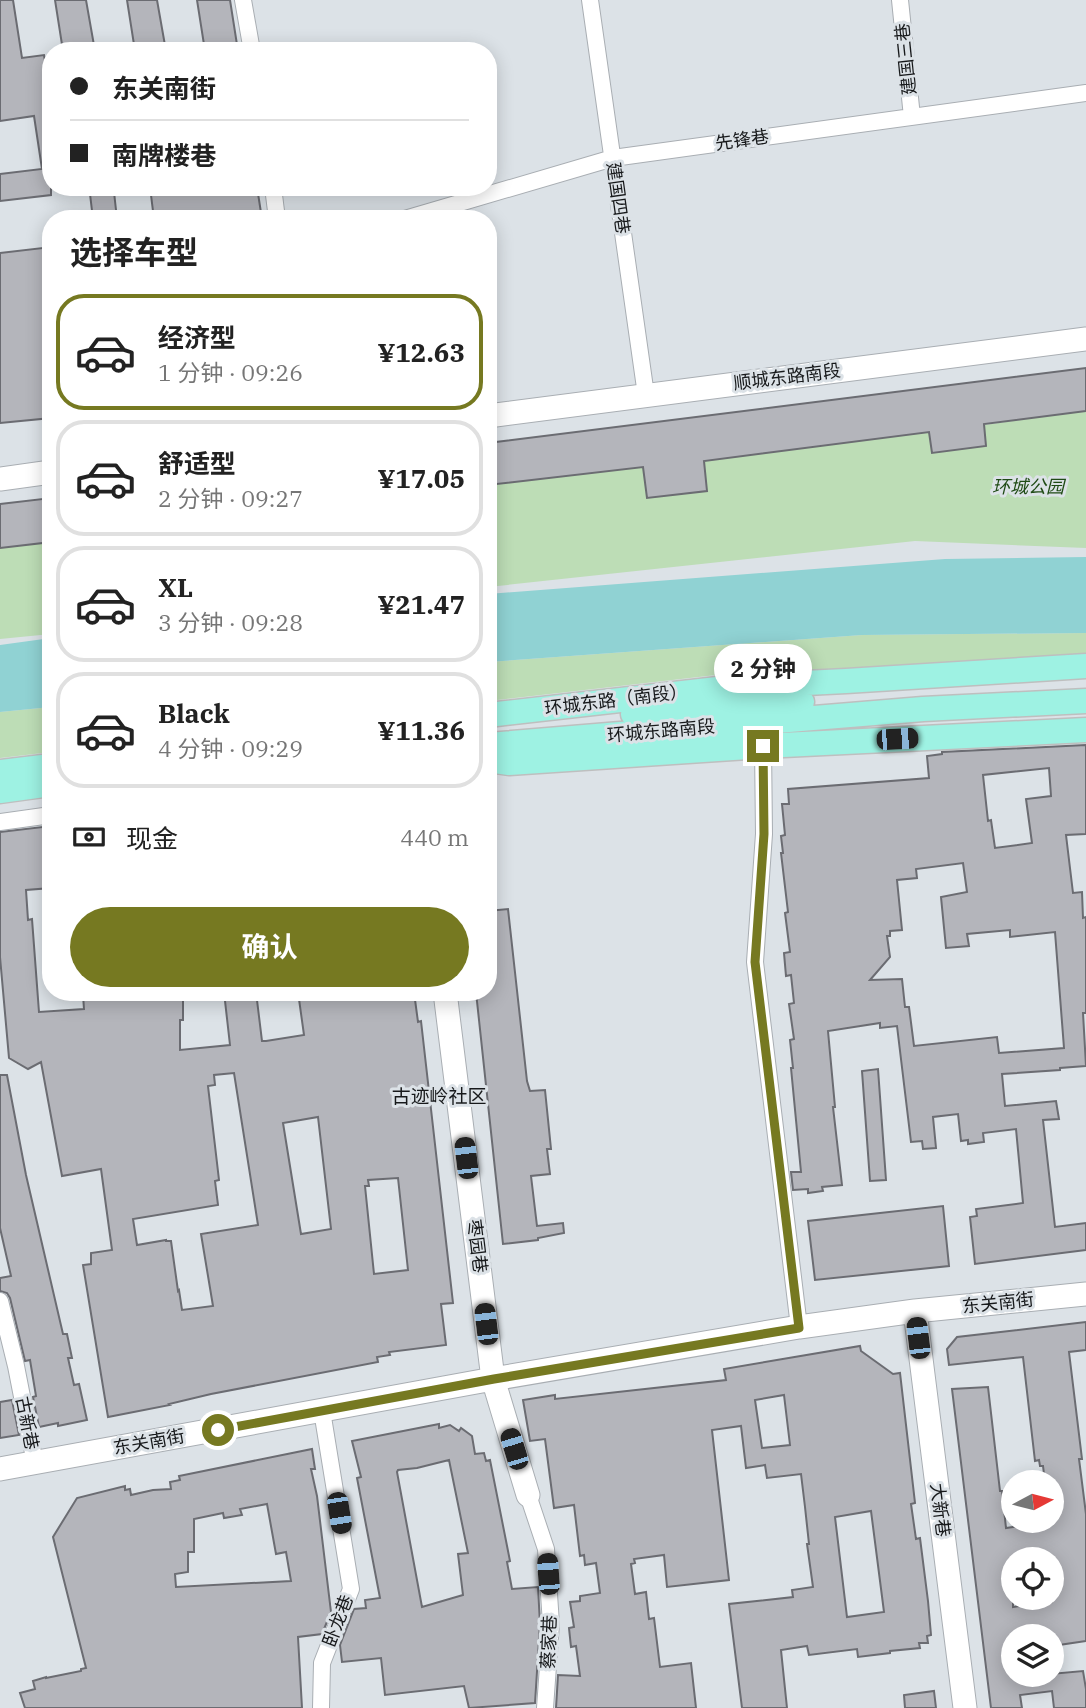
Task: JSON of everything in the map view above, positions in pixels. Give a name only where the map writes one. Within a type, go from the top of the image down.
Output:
[{"type":"main road","name":"环城东路（南段）","points":[[497,714],[744,686],[1086,666]]},
{"type":"main road","name":"环城东路南段","points":[[497,721],[1086,684]]},
{"type":"main road","name":"环城东路南段","points":[[497,744],[923,709],[1086,701]]},
{"type":"main road","points":[[497,763],[1086,730]]},
{"type":"main road","points":[[0,772],[42,767]]},
{"type":"main road","points":[[0,791],[42,785]]},
{"type":"street","points":[[243,0],[250,42]]},
{"type":"street","name":"建国四巷","points":[[590,0],[646,395]]},
{"type":"street","name":"建国三巷","points":[[900,0],[912,117]]},
{"type":"street","name":"先锋巷","points":[[497,192],[613,158],[1086,93]]},
{"type":"street","name":"先锋巷","points":[[436,210],[483,196]]},
{"type":"street","name":"顺城东路南段","points":[[497,415],[1086,339]]},
{"type":"street","points":[[0,479],[42,473]]},
{"type":"street","points":[[763,746],[764,834],[755,962],[799,1328]]},
{"type":"street","points":[[0,822],[42,816]]},
{"type":"street","name":"枣园巷","points":[[446,1001],[494,1379],[528,1495]]},
{"type":"street","name":"东关南街","points":[[0,1469],[494,1379],[799,1328],[915,1311],[1086,1294]]},
{"type":"street","name":"古新巷","points":[[0,1301],[35,1464]]},
{"type":"street","name":"大新巷","points":[[915,1311],[965,1708]]},
{"type":"street","name":"卧龙巷","points":[[321,1708],[322,1663],[351,1589],[322,1411]]},
{"type":"street","name":"蔡家巷","points":[[528,1495],[546,1549],[551,1624],[545,1708]]},
{"type":"green space","name":"环城公园","points":[[1086,411],[1086,548],[915,541],[497,586],[497,484],[643,467],[647,498],[707,491],[704,461],[929,432],[932,453],[986,446],[984,425]]},
{"type":"green space","points":[[42,543],[42,635],[0,639],[0,548]]},
{"type":"green space","points":[[1086,633],[1086,660],[742,672],[497,700],[497,661],[862,635]]},
{"type":"green space","points":[[42,708],[42,753],[0,758],[0,712]]},
{"type":"water","points":[[1086,557],[1086,633],[862,635],[497,661],[497,593],[945,559]]},
{"type":"water","points":[[42,639],[42,708],[0,712],[0,645]]},
{"type":"building","points":[[0,0],[13,0],[22,58],[42,55],[42,169],[34,116],[0,121]]},
{"type":"building","points":[[55,0],[86,0],[93,42],[62,42]]},
{"type":"building","points":[[127,0],[157,0],[164,42],[134,42]]},
{"type":"building","points":[[197,0],[230,0],[237,42],[204,42]]},
{"type":"building","points":[[42,169],[42,196],[0,201],[0,174]]},
{"type":"building","points":[[90,196],[114,196],[116,210],[92,210]]},
{"type":"building","points":[[151,196],[258,196],[261,210],[153,210]]},
{"type":"building","points":[[42,248],[42,419],[0,423],[0,253]]},
{"type":"building","points":[[1086,368],[1086,411],[984,424],[986,446],[932,453],[929,432],[704,461],[707,491],[647,498],[643,467],[497,484],[497,442]]},
{"type":"building","points":[[42,499],[42,543],[0,548],[0,504]]},
{"type":"building","points":[[1086,745],[1086,834],[1066,835],[1073,893],[1082,892],[1083,918],[1086,917],[1086,1013],[1083,1013],[1086,1066],[1002,1074],[1005,1106],[1056,1101],[1059,1119],[1043,1120],[1055,1227],[1086,1223],[1086,1250],[975,1264],[970,1217],[977,1216],[976,1209],[1023,1203],[1016,1129],[983,1133],[984,1142],[968,1144],[968,1140],[961,1141],[958,1114],[933,1117],[936,1148],[923,1149],[922,1141],[911,1142],[897,1026],[880,1028],[880,1023],[828,1031],[842,1185],[822,1187],[823,1191],[808,1193],[808,1189],[793,1190],[791,1172],[801,1172],[791,1068],[790,1040],[794,1039],[789,1004],[794,1003],[791,975],[786,976],[784,953],[790,952],[781,853],[781,836],[785,835],[782,804],[789,804],[788,789],[929,778],[927,756],[942,752]],"holes":[[[1049,768],[1051,796],[1026,799],[1032,843],[995,848],[991,820],[988,821],[983,775]],[[963,863],[967,892],[941,897],[946,948],[969,946],[967,934],[1010,930],[1010,937],[1055,932],[1064,1048],[999,1053],[997,1037],[914,1046],[902,979],[870,980],[890,957],[887,936],[890,936],[890,931],[902,930],[897,880],[917,878],[916,869]]]},
{"type":"building","points":[[42,827],[42,889],[26,890],[28,920],[32,919],[39,1012],[84,1009],[83,1001],[183,1001],[180,1050],[230,1045],[225,1001],[257,1001],[262,1041],[266,1041],[304,1035],[299,1001],[415,1001],[418,1022],[421,1021],[453,1303],[441,1304],[446,1345],[389,1352],[390,1355],[377,1357],[378,1362],[108,1417],[83,1265],[91,1264],[91,1253],[112,1250],[101,1169],[62,1176],[41,1062],[28,1069],[9,1058],[0,957],[0,832]],"holes":[[[234,1073],[258,1225],[201,1234],[213,1306],[182,1310],[171,1241],[137,1245],[133,1219],[218,1205],[215,1181],[219,1180],[208,1086],[215,1085],[214,1075]],[[318,1117],[331,1229],[301,1234],[283,1123]],[[398,1178],[408,1270],[374,1274],[365,1186],[369,1186],[368,1180]]]},
{"type":"building","points":[[508,909],[527,1081],[530,1091],[545,1090],[551,1149],[547,1149],[550,1174],[531,1176],[537,1226],[563,1223],[564,1233],[538,1240],[503,1244],[477,1001],[497,1001],[497,910]]},
{"type":"building","points":[[878,1069],[886,1180],[870,1181],[862,1071]]},
{"type":"building","points":[[0,1075],[7,1075],[26,1175],[63,1334],[67,1334],[72,1358],[68,1358],[74,1385],[79,1384],[87,1420],[39,1427],[30,1360],[25,1361],[10,1298],[7,1293],[0,1291],[0,1278],[11,1276],[0,1228]]},
{"type":"building","points":[[943,1206],[949,1266],[815,1280],[808,1221]]},
{"type":"building","points":[[1086,1322],[1086,1350],[1069,1352],[1086,1514],[1086,1641],[1064,1644],[1064,1624],[1001,1624],[1001,1687],[1064,1687],[1064,1673],[1083,1671],[1086,1708],[1054,1708],[1052,1691],[1020,1695],[1022,1708],[991,1708],[952,1389],[988,1387],[1001,1491],[1001,1533],[1064,1533],[1064,1470],[1044,1470],[1039,1460],[1035,1461],[1023,1357],[949,1365],[947,1349],[957,1337]]},
{"type":"building","points":[[860,1346],[861,1351],[893,1374],[900,1373],[915,1503],[911,1504],[916,1539],[920,1538],[928,1601],[931,1635],[927,1636],[928,1643],[919,1643],[920,1648],[858,1657],[857,1649],[809,1655],[807,1646],[781,1650],[787,1708],[742,1708],[729,1604],[793,1597],[792,1590],[813,1587],[809,1544],[801,1474],[767,1478],[765,1465],[746,1468],[741,1426],[712,1430],[729,1580],[667,1587],[664,1555],[634,1559],[635,1563],[631,1564],[635,1594],[646,1592],[649,1619],[654,1618],[660,1667],[691,1663],[696,1708],[556,1708],[558,1675],[580,1676],[576,1646],[571,1647],[569,1628],[574,1627],[570,1602],[580,1601],[580,1596],[600,1593],[596,1563],[585,1565],[584,1555],[580,1556],[574,1505],[554,1508],[545,1439],[530,1441],[523,1400],[555,1395],[555,1399],[726,1380],[724,1369]],"holes":[[[784,1395],[790,1445],[762,1448],[755,1400]],[[871,1511],[884,1612],[847,1617],[835,1517]]]},
{"type":"building","points":[[12,1400],[19,1435],[0,1438],[0,1402]]},
{"type":"building","points":[[439,1424],[439,1428],[450,1425],[459,1431],[461,1428],[472,1436],[475,1454],[484,1453],[486,1461],[490,1460],[510,1561],[507,1562],[512,1589],[538,1587],[540,1624],[535,1703],[469,1708],[464,1686],[385,1695],[381,1658],[342,1662],[340,1645],[354,1609],[366,1608],[365,1600],[380,1598],[357,1478],[361,1477],[352,1441]],"holes":[[[449,1460],[468,1553],[458,1554],[463,1595],[422,1607],[398,1470]]]},
{"type":"building","points":[[312,1449],[315,1469],[311,1469],[317,1496],[331,1612],[322,1634],[298,1637],[302,1708],[25,1708],[20,1693],[35,1689],[33,1681],[86,1668],[53,1537],[77,1498],[125,1486],[125,1490],[130,1489],[131,1495],[171,1489],[170,1482],[180,1480],[179,1476]],"holes":[[[267,1504],[276,1554],[286,1552],[291,1581],[176,1587],[175,1574],[188,1572],[188,1552],[194,1552],[194,1519],[223,1513],[224,1518],[242,1515],[240,1509]]]},
{"type":"building","points":[[934,1691],[936,1708],[905,1708],[904,1695]]},
{"type":"district","name":"古迹岭社区","points":[[439,1096]]},
{"type":"route","points":[[218,1430],[494,1379],[799,1328],[755,962],[764,834],[763,746]]}]
